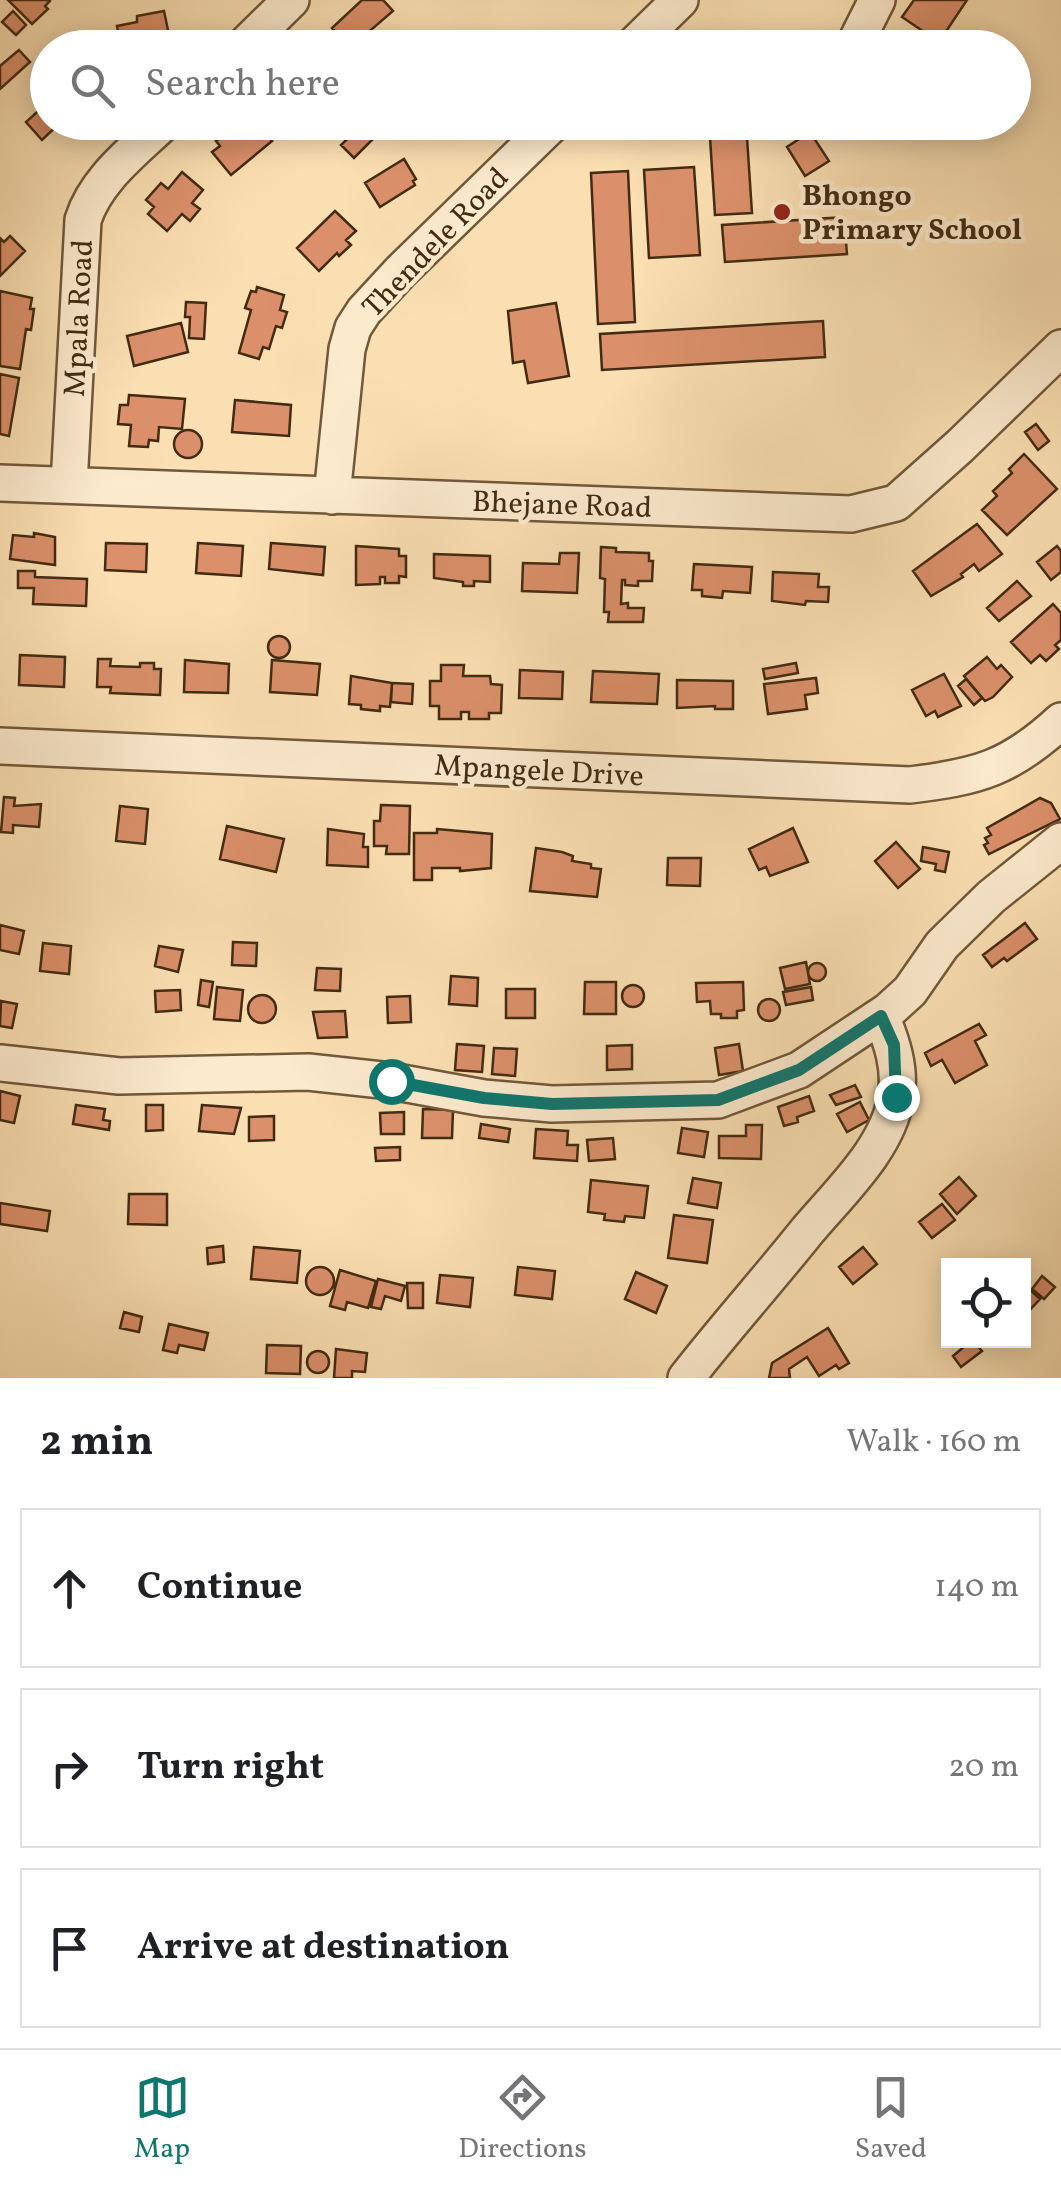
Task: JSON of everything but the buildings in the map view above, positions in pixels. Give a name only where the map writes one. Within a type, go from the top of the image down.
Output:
[{"type":"street","points":[[260,30],[291,0]]},
{"type":"street","points":[[649,30],[680,0]]},
{"type":"street","points":[[862,30],[877,0]]},
{"type":"street","name":"Mpala Road","points":[[69,486],[83,220],[89,202],[108,176],[145,140]]},
{"type":"street","name":"Thendele Road","points":[[332,496],[353,328],[400,272],[536,140]]},
{"type":"street","name":"Bhejane Road","points":[[0,483],[851,514],[896,503],[1061,348]]},
{"type":"street","name":"Mpangele Drive","points":[[0,746],[910,786],[958,780],[1002,766],[1036,744],[1061,721]]},
{"type":"street","points":[[0,1063],[119,1076],[308,1072],[552,1104],[718,1100],[799,1070],[881,1016],[910,991],[942,945],[991,897],[1061,842]]},
{"type":"street","points":[[686,1378],[842,1190],[888,1124],[896,1097],[896,1068],[894,1045],[881,1016]]},
{"type":"place","name":"Bhongo Primary School","points":[[782,212]]},
{"type":"route","points":[[391,1081],[484,1098],[552,1104],[718,1100],[799,1070],[881,1016],[894,1045],[896,1097]]}]
